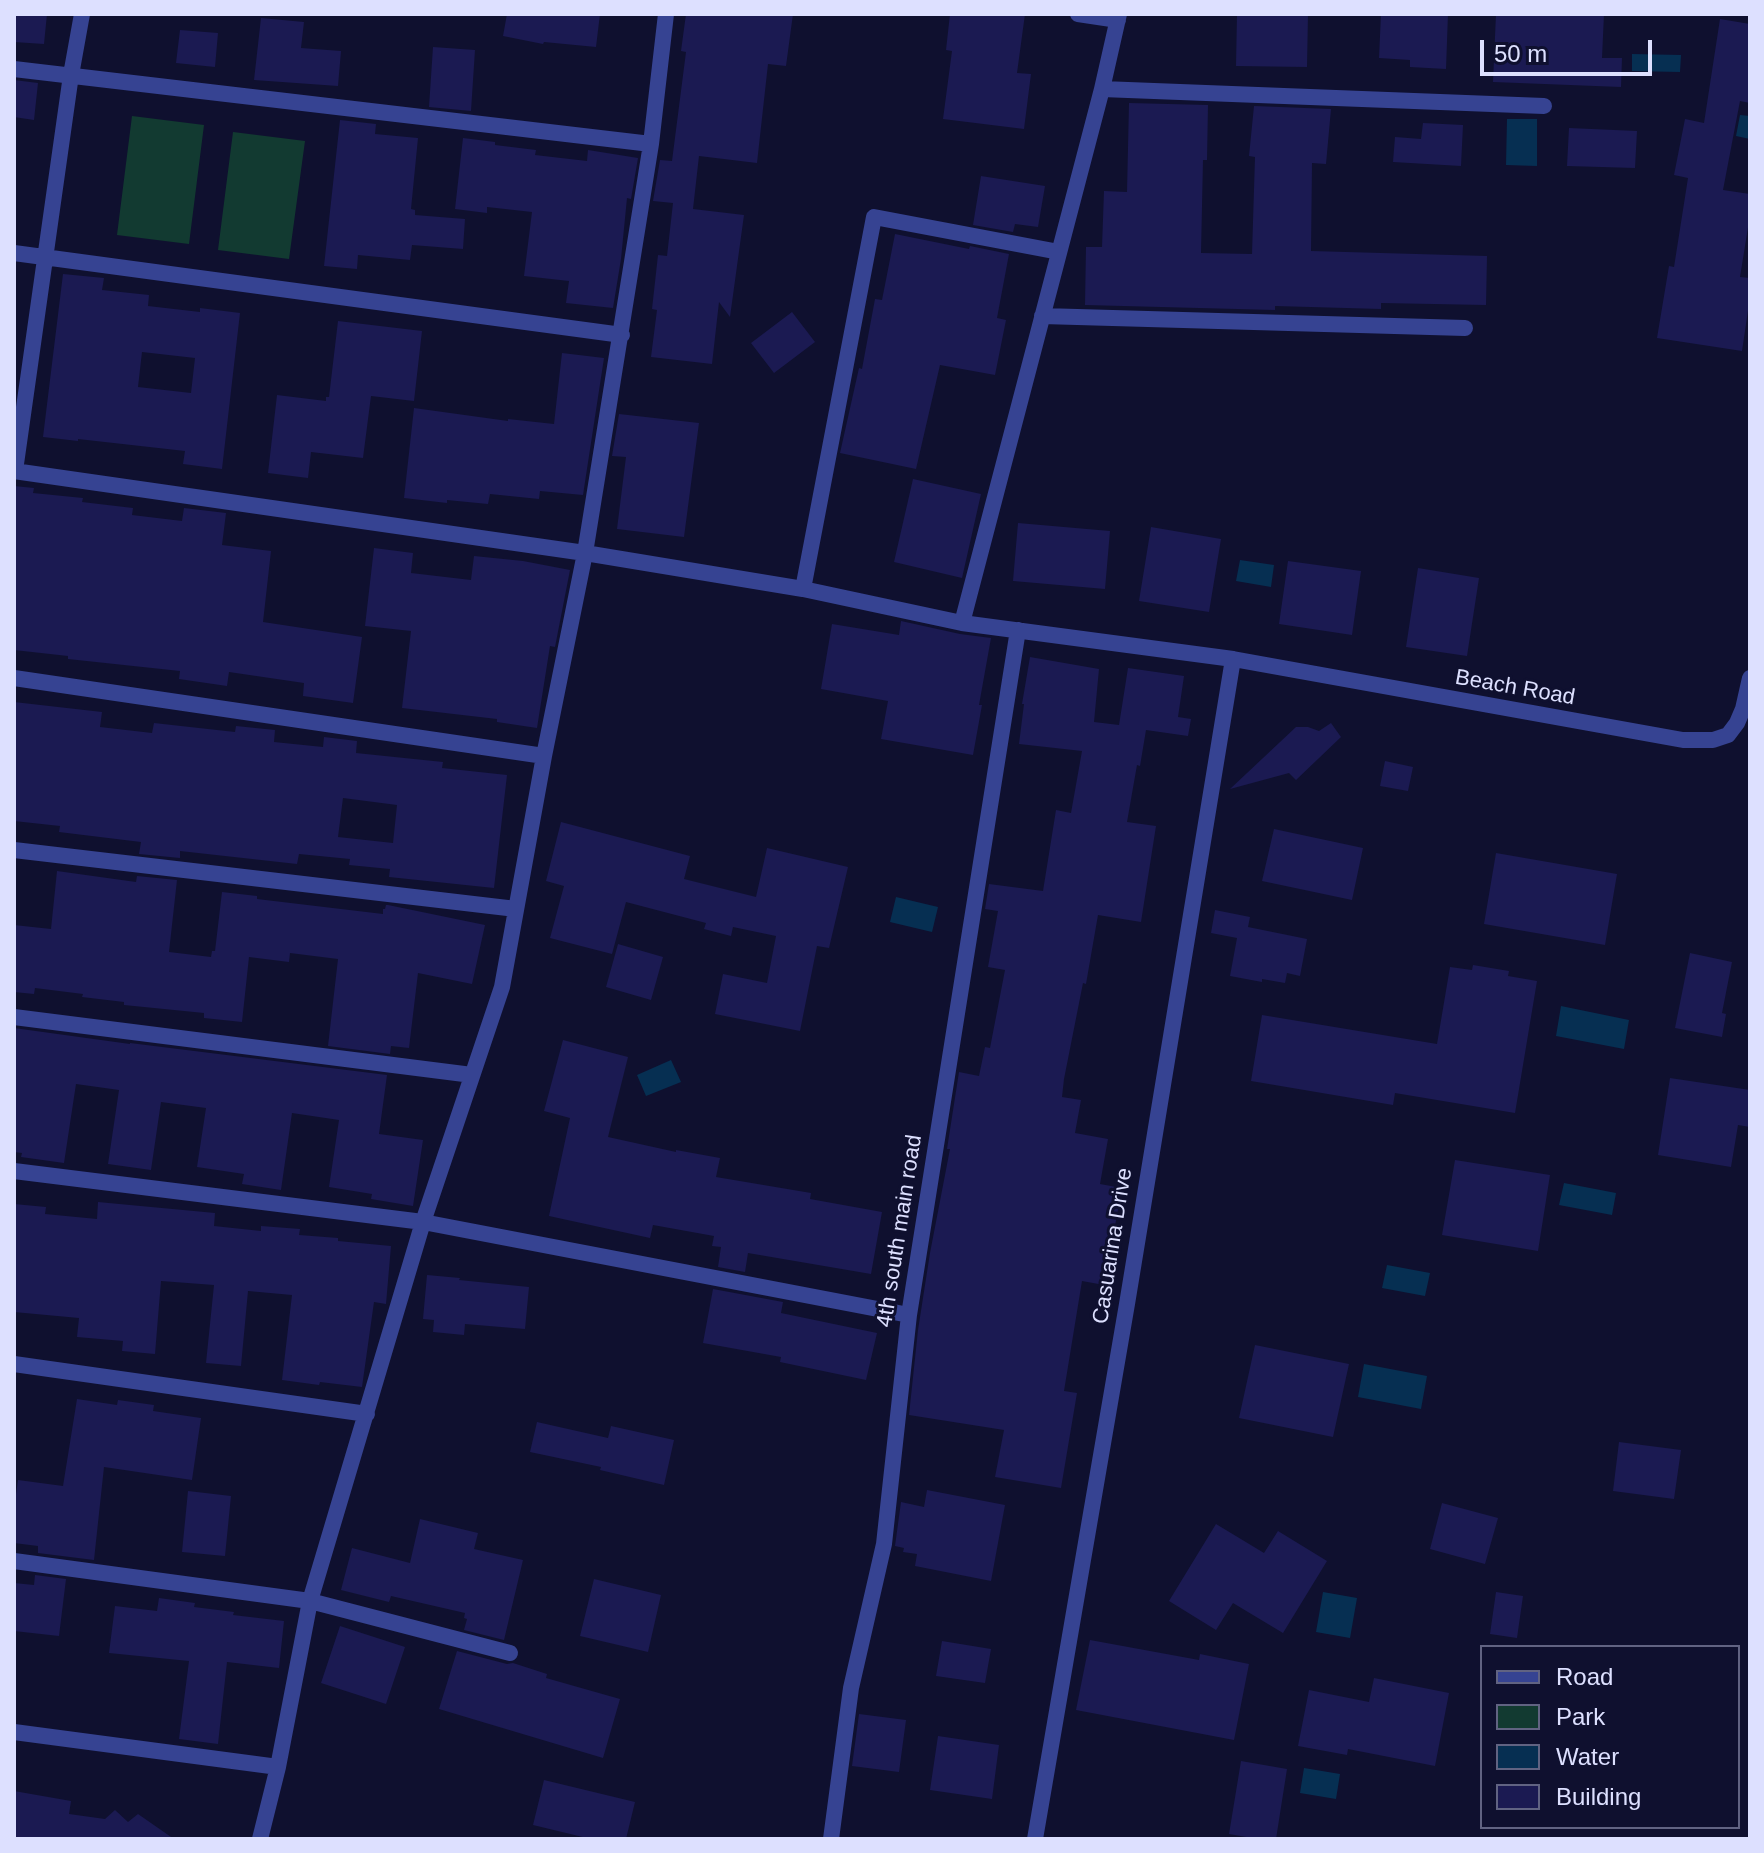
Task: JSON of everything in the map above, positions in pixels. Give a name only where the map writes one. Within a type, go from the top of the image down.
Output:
[{"type":"street","points":[[82,14],[15,471],[585,553],[803,589],[962,623],[1233,659]]},
{"type":"street","points":[[260,1839],[278,1767],[310,1601],[423,1222],[502,987],[585,553],[622,335],[651,144],[666,14]]},
{"type":"street","points":[[962,623],[1119,17],[1078,14]]},
{"type":"street","points":[[14,69],[651,144]]},
{"type":"street","points":[[1102,89],[1544,106]]},
{"type":"street","points":[[803,589],[874,217],[1059,252]]},
{"type":"street","points":[[14,253],[622,335]]},
{"type":"street","points":[[1042,316],[1465,328]]},
{"type":"street","name":"4th south main road","points":[[831,1839],[851,1688],[884,1544],[909,1315],[1018,630]]},
{"type":"street","name":"Beach Road","points":[[1233,659],[1697,741],[1723,738],[1733,729],[1743,709],[1750,678]]},
{"type":"street","name":"Casuarina Drive","points":[[1035,1839],[1233,659]]},
{"type":"street","points":[[14,678],[544,756]]},
{"type":"street","points":[[14,850],[516,909]]},
{"type":"street","points":[[14,1017],[472,1075]]},
{"type":"street","points":[[14,1171],[423,1222],[909,1315]]},
{"type":"street","points":[[14,1364],[367,1414]]},
{"type":"street","points":[[14,1561],[310,1601],[510,1653]]},
{"type":"street","points":[[14,1732],[278,1767]]},
{"type":"green space","points":[[132,116],[204,125],[189,244],[117,235]]},
{"type":"green space","points":[[233,132],[305,141],[289,259],[218,250]]},
{"type":"water","points":[[1632,54],[1681,55],[1680,72],[1632,71]]},
{"type":"water","points":[[1740,115],[1750,116],[1750,139],[1736,136]]},
{"type":"water","points":[[1507,119],[1537,119],[1537,166],[1506,165]]},
{"type":"water","points":[[1240,560],[1274,565],[1271,587],[1236,581]]},
{"type":"water","points":[[896,897],[938,907],[932,932],[890,922]]},
{"type":"water","points":[[1561,1006],[1629,1020],[1624,1049],[1556,1036]]},
{"type":"water","points":[[671,1060],[681,1082],[646,1096],[637,1075]]},
{"type":"water","points":[[1564,1183],[1616,1193],[1612,1215],[1559,1205]]},
{"type":"water","points":[[1387,1265],[1430,1273],[1425,1296],[1382,1288]]},
{"type":"water","points":[[1364,1364],[1427,1376],[1421,1409],[1358,1397]]},
{"type":"water","points":[[1323,1592],[1357,1598],[1350,1638],[1316,1632]]},
{"type":"water","points":[[1304,1768],[1340,1774],[1336,1799],[1300,1793]]},
{"type":"building","points":[[14,14],[47,14],[44,44],[14,42]]},
{"type":"building","points":[[507,14],[600,14],[596,47],[543,44],[503,36]]},
{"type":"building","points":[[686,14],[793,14],[786,66],[768,64],[757,163],[699,156],[693,209],[744,215],[730,317],[719,302],[712,364],[651,357],[657,310],[652,309],[658,255],[667,256],[673,203],[653,201],[660,160],[672,161],[686,52],[681,51]]},
{"type":"building","points":[[950,14],[1025,14],[1017,73],[1031,74],[1024,129],[943,119],[952,51],[946,50]]},
{"type":"building","points":[[1237,14],[1308,14],[1307,67],[1236,66]]},
{"type":"building","points":[[1381,14],[1448,14],[1446,69],[1410,67],[1410,60],[1379,58]]},
{"type":"building","points":[[1496,14],[1604,14],[1602,58],[1622,58],[1621,87],[1493,82]]},
{"type":"building","points":[[261,18],[304,22],[301,48],[341,51],[338,86],[254,80]]},
{"type":"building","points":[[1720,19],[1750,24],[1750,103],[1740,101],[1723,190],[1750,194],[1750,215],[1740,277],[1750,278],[1742,351],[1657,338],[1669,266],[1674,267],[1688,178],[1674,175],[1685,119],[1704,123]]},
{"type":"building","points":[[180,30],[218,33],[215,67],[176,63]]},
{"type":"building","points":[[433,47],[475,50],[471,111],[429,107]]},
{"type":"building","points":[[14,80],[38,83],[34,120],[14,117]]},
{"type":"building","points":[[1129,103],[1208,105],[1201,253],[1252,254],[1255,157],[1249,156],[1254,106],[1331,109],[1326,164],[1312,163],[1311,251],[1487,256],[1486,305],[1381,303],[1381,309],[1275,306],[1275,310],[1085,305],[1086,247],[1102,247],[1104,191],[1127,192]]},
{"type":"building","points":[[340,120],[376,124],[375,134],[418,138],[411,209],[415,210],[415,215],[465,219],[463,249],[412,245],[410,260],[358,255],[357,269],[324,266]]},
{"type":"building","points":[[1423,123],[1463,125],[1461,166],[1393,162],[1395,137],[1421,139]]},
{"type":"building","points":[[1569,128],[1637,131],[1635,168],[1567,166]]},
{"type":"building","points":[[463,138],[536,150],[535,155],[587,161],[588,150],[638,158],[631,199],[627,198],[613,308],[566,303],[569,281],[524,276],[532,212],[487,207],[487,213],[455,209]]},
{"type":"building","points":[[981,176],[1045,186],[1038,227],[1015,224],[1013,232],[973,225]]},
{"type":"building","points":[[895,234],[1009,254],[997,318],[1006,320],[995,375],[940,365],[916,469],[840,453],[859,368],[862,369],[875,299],[882,300]]},
{"type":"building","points":[[63,274],[104,278],[102,290],[149,295],[148,306],[240,313],[222,469],[183,464],[185,451],[43,437]],"holes":[[[142,352],[195,358],[191,393],[138,387]]]},
{"type":"building","points":[[792,312],[815,342],[774,373],[751,343]]},
{"type":"building","points":[[338,321],[422,331],[414,401],[371,396],[363,458],[311,452],[308,478],[268,473],[277,395],[326,401]]},
{"type":"building","points":[[562,353],[604,358],[583,495],[540,491],[539,499],[490,494],[488,504],[404,498],[414,408],[554,424]]},
{"type":"building","points":[[619,414],[699,423],[684,537],[617,529],[626,457],[612,456]]},
{"type":"building","points":[[913,479],[981,494],[962,578],[894,562]]},
{"type":"building","points":[[14,486],[34,488],[33,493],[83,498],[82,502],[133,508],[132,515],[182,521],[184,508],[226,513],[222,545],[271,551],[263,622],[362,637],[353,703],[303,696],[304,683],[229,672],[227,686],[179,679],[180,671],[14,650]]},
{"type":"building","points":[[1018,523],[1110,531],[1105,589],[1013,581]]},
{"type":"building","points":[[1151,527],[1221,539],[1209,612],[1139,601]]},
{"type":"building","points":[[374,548],[413,553],[411,573],[471,580],[474,556],[570,570],[555,647],[550,646],[537,728],[497,722],[497,719],[402,708],[411,631],[365,626]]},
{"type":"building","points":[[1288,561],[1361,571],[1352,635],[1279,624]]},
{"type":"building","points":[[1418,568],[1479,578],[1467,656],[1406,647]]},
{"type":"building","points":[[901,621],[991,638],[973,755],[881,739],[888,701],[821,689],[832,624],[899,635]]},
{"type":"building","points":[[1030,657],[1099,669],[1094,722],[1119,725],[1128,668],[1184,676],[1178,717],[1191,719],[1188,736],[1146,730],[1127,822],[1156,826],[1141,922],[1098,915],[1064,1079],[1062,1097],[1081,1100],[1075,1133],[1108,1139],[1100,1184],[1122,1188],[1104,1285],[1082,1281],[1064,1391],[1077,1393],[1061,1488],[995,1477],[1004,1430],[909,1415],[918,1330],[950,1149],[947,1149],[959,1072],[979,1076],[985,1047],[990,1048],[1005,970],[988,967],[998,911],[985,909],[989,884],[1043,891],[1056,810],[1071,813],[1082,751],[1019,744]]},
{"type":"building","points":[[14,702],[102,712],[100,727],[152,733],[154,723],[235,732],[236,726],[275,730],[274,742],[323,747],[324,737],[357,741],[356,753],[443,762],[442,768],[507,775],[494,888],[389,877],[390,869],[349,865],[350,859],[299,854],[297,864],[180,851],[180,858],[139,854],[141,842],[59,832],[60,826],[14,821]],"holes":[[[343,798],[397,805],[393,843],[338,837]]]},
{"type":"building","points":[[1331,723],[1341,737],[1296,780],[1289,773],[1230,789],[1296,727],[1319,731]]},
{"type":"building","points":[[1385,761],[1413,767],[1408,791],[1380,786]]},
{"type":"building","points":[[561,822],[690,856],[684,879],[756,897],[767,848],[848,867],[829,948],[817,946],[800,1031],[715,1014],[723,974],[767,983],[776,936],[733,927],[731,936],[704,929],[706,923],[626,902],[612,954],[550,938],[564,886],[546,881]]},
{"type":"building","points":[[1274,829],[1363,848],[1352,900],[1262,881]]},
{"type":"building","points":[[1496,853],[1617,874],[1605,945],[1484,924]]},
{"type":"building","points":[[57,871],[136,882],[137,876],[177,880],[169,952],[211,957],[212,951],[215,951],[222,892],[383,914],[383,909],[388,905],[485,925],[472,984],[418,973],[409,1048],[391,1046],[390,1054],[328,1046],[338,959],[290,953],[289,962],[249,957],[242,1022],[204,1018],[204,1013],[124,1005],[124,1002],[82,997],[83,994],[35,988],[34,994],[14,992],[14,925],[51,929]]},
{"type":"building","points":[[1215,910],[1250,917],[1248,927],[1307,939],[1300,976],[1287,973],[1285,983],[1230,976],[1237,938],[1211,933]]},
{"type":"building","points":[[618,944],[663,957],[651,1000],[606,987]]},
{"type":"building","points":[[1690,953],[1732,962],[1722,1013],[1726,1014],[1722,1037],[1675,1028]]},
{"type":"building","points":[[1473,965],[1509,971],[1508,976],[1537,981],[1515,1113],[1395,1093],[1393,1105],[1251,1081],[1262,1015],[1437,1044],[1450,967],[1472,970]]},
{"type":"building","points":[[14,1028],[387,1075],[379,1134],[423,1140],[413,1206],[371,1199],[372,1194],[329,1187],[339,1120],[292,1113],[281,1190],[242,1184],[244,1174],[197,1167],[206,1108],[161,1102],[151,1170],[108,1164],[119,1090],[76,1084],[64,1163],[21,1157],[22,1153],[14,1152]]},
{"type":"building","points":[[563,1040],[628,1057],[608,1137],[720,1158],[716,1177],[811,1193],[810,1199],[882,1212],[871,1274],[748,1253],[745,1272],[718,1267],[721,1247],[712,1246],[714,1236],[653,1225],[650,1238],[549,1216],[570,1118],[544,1111]]},
{"type":"building","points":[[1670,1078],[1750,1090],[1750,1127],[1738,1125],[1731,1167],[1658,1155]]},
{"type":"building","points":[[1455,1160],[1550,1175],[1538,1251],[1442,1235]]},
{"type":"building","points":[[98,1202],[215,1213],[214,1226],[261,1231],[261,1226],[300,1229],[299,1235],[391,1246],[386,1304],[374,1302],[362,1387],[282,1380],[292,1295],[248,1291],[241,1366],[206,1363],[214,1285],[161,1281],[155,1354],[122,1351],[123,1341],[77,1337],[79,1318],[14,1312],[14,1204],[46,1207],[45,1214],[97,1219]]},
{"type":"building","points":[[427,1275],[529,1287],[525,1329],[465,1324],[464,1335],[433,1332],[434,1320],[423,1319]]},
{"type":"building","points":[[713,1289],[783,1302],[781,1313],[877,1333],[866,1380],[780,1362],[781,1357],[703,1343]]},
{"type":"building","points":[[1255,1345],[1349,1364],[1333,1437],[1239,1418]]},
{"type":"building","points":[[77,1399],[117,1405],[118,1400],[154,1405],[153,1411],[201,1418],[192,1480],[104,1467],[94,1560],[38,1553],[38,1546],[14,1543],[18,1480],[63,1486]]},
{"type":"building","points":[[537,1422],[608,1438],[611,1426],[674,1440],[664,1485],[600,1470],[601,1467],[530,1452]]},
{"type":"building","points":[[1619,1442],[1681,1450],[1674,1499],[1613,1491]]},
{"type":"building","points":[[927,1490],[1005,1505],[991,1581],[915,1566],[917,1554],[903,1552],[904,1548],[895,1546],[901,1502],[924,1507]]},
{"type":"building","points":[[188,1491],[231,1496],[225,1556],[182,1552]]},
{"type":"building","points":[[1442,1503],[1498,1518],[1485,1564],[1430,1549]]},
{"type":"building","points":[[420,1519],[478,1533],[474,1549],[523,1560],[504,1640],[464,1630],[465,1613],[391,1596],[389,1602],[341,1590],[352,1548],[410,1563]]},
{"type":"building","points":[[1216,1524],[1264,1553],[1278,1531],[1327,1561],[1283,1633],[1233,1603],[1216,1630],[1169,1601]]},
{"type":"building","points":[[35,1575],[66,1579],[59,1636],[14,1631],[14,1583],[34,1585]]},
{"type":"building","points":[[594,1579],[661,1595],[648,1652],[580,1636]]},
{"type":"building","points":[[1496,1592],[1523,1596],[1517,1638],[1490,1634]]},
{"type":"building","points":[[159,1598],[195,1603],[194,1607],[234,1612],[233,1615],[284,1621],[279,1668],[227,1662],[218,1744],[179,1739],[189,1661],[109,1653],[115,1606],[157,1611]]},
{"type":"building","points":[[340,1626],[405,1647],[386,1704],[321,1683]]},
{"type":"building","points":[[1090,1640],[1199,1660],[1200,1654],[1249,1664],[1234,1740],[1076,1710]]},
{"type":"building","points":[[942,1641],[991,1649],[985,1683],[936,1676]]},
{"type":"building","points":[[457,1651],[513,1663],[547,1674],[546,1678],[620,1699],[603,1758],[439,1709]]},
{"type":"building","points":[[1374,1678],[1449,1693],[1435,1766],[1348,1749],[1347,1755],[1298,1746],[1309,1690],[1369,1702]]},
{"type":"building","points":[[859,1714],[906,1720],[899,1772],[852,1766]]},
{"type":"building","points":[[938,1736],[999,1745],[992,1799],[930,1790]]},
{"type":"building","points":[[1241,1761],[1287,1769],[1276,1839],[1229,1834]]},
{"type":"building","points":[[544,1780],[635,1802],[626,1839],[591,1839],[533,1825]]},
{"type":"building","points":[[14,1791],[71,1801],[69,1814],[105,1819],[115,1810],[128,1822],[138,1814],[174,1839],[14,1839]]}]
